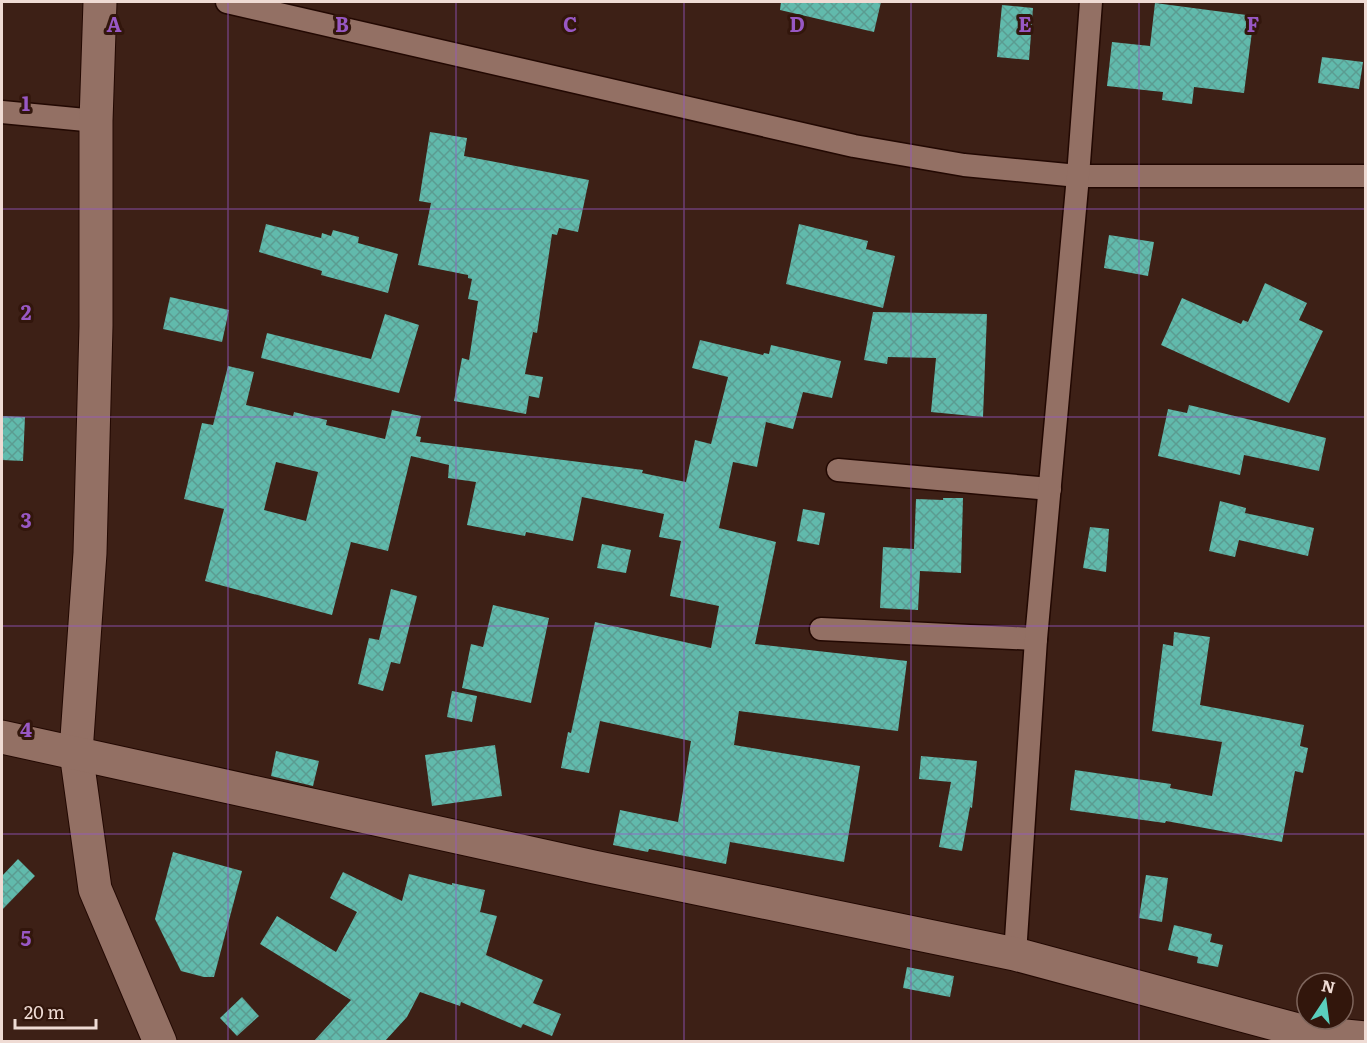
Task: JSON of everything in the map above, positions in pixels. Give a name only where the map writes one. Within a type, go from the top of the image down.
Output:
[{"type":"street","points":[[99,2],[96,121],[96,326],[90,530],[76,752],[95,890],[160,1041]]},
{"type":"street","points":[[227,2],[278,7],[854,146],[964,165],[1078,176],[1365,176]]},
{"type":"street","points":[[1015,954],[1036,639],[1078,176],[1091,2]]},
{"type":"street","points":[[2,112],[96,121]]},
{"type":"street","points":[[838,470],[1050,489]]},
{"type":"street","points":[[821,629],[1036,639]]},
{"type":"street","points":[[2,737],[594,867],[1015,954],[1305,1037],[1365,1038]]},
{"type":"building","points":[[781,2],[881,2],[874,32],[780,10]]},
{"type":"building","points":[[1155,3],[1254,16],[1244,93],[1194,87],[1192,104],[1162,100],[1163,92],[1107,86],[1112,42],[1150,46]]},
{"type":"building","points":[[1002,5],[1033,8],[1029,60],[997,57]]},
{"type":"building","points":[[1322,57],[1363,62],[1359,89],[1318,83]]},
{"type":"building","points":[[430,132],[467,138],[464,156],[589,180],[578,232],[559,228],[557,235],[552,234],[537,333],[533,332],[525,374],[543,377],[539,398],[529,396],[526,414],[454,401],[462,358],[469,360],[478,301],[468,299],[472,279],[468,278],[468,275],[418,265],[431,203],[419,201]]},
{"type":"building","points":[[266,224],[321,238],[322,233],[331,236],[333,230],[359,237],[358,243],[398,254],[388,293],[321,275],[322,271],[259,252]]},
{"type":"building","points":[[799,224],[868,241],[866,249],[895,256],[883,308],[786,284]]},
{"type":"building","points":[[1109,235],[1154,242],[1148,276],[1104,268]]},
{"type":"building","points":[[1265,283],[1307,303],[1299,320],[1323,331],[1289,403],[1161,345],[1182,298],[1241,324],[1243,320],[1248,322]]},
{"type":"building","points":[[170,297],[229,310],[222,342],[163,329]]},
{"type":"building","points":[[873,312],[987,314],[983,417],[931,412],[936,358],[888,357],[887,364],[864,360]]},
{"type":"building","points":[[385,314],[419,325],[399,393],[261,358],[267,333],[371,359]]},
{"type":"building","points":[[700,340],[763,355],[764,353],[769,354],[771,345],[841,361],[832,398],[803,392],[793,429],[766,422],[757,467],[733,462],[719,528],[776,542],[755,644],[907,661],[898,731],[739,711],[734,745],[860,766],[844,862],[730,842],[726,864],[649,849],[648,852],[613,845],[620,810],[678,822],[691,741],[600,721],[589,773],[561,768],[568,732],[571,733],[595,622],[711,648],[719,606],[670,596],[681,541],[659,537],[664,514],[582,497],[573,541],[526,532],[525,536],[467,525],[476,482],[448,478],[449,465],[411,456],[388,551],[351,542],[332,615],[205,581],[224,509],[184,499],[202,423],[213,425],[228,366],[254,372],[246,405],[293,416],[294,412],[327,420],[326,425],[385,439],[392,410],[421,416],[416,436],[421,437],[420,442],[643,470],[642,473],[686,482],[695,440],[711,444],[728,377],[692,368]],"holes":[[[276,462],[318,472],[306,521],[264,510]]]},
{"type":"building","points":[[1189,405],[1326,438],[1319,471],[1244,455],[1240,475],[1158,456],[1168,409],[1187,413]]},
{"type":"building","points":[[2,416],[25,417],[23,461],[2,460]]},
{"type":"building","points":[[943,498],[963,498],[961,573],[920,571],[918,610],[880,608],[883,547],[914,549],[916,499],[943,500]]},
{"type":"building","points":[[1220,501],[1246,508],[1245,513],[1314,528],[1308,556],[1239,540],[1235,557],[1209,551]]},
{"type":"building","points":[[803,509],[825,513],[819,545],[797,541]]},
{"type":"building","points":[[1090,527],[1109,529],[1106,572],[1083,568]]},
{"type":"building","points":[[602,544],[631,550],[626,573],[597,568]]},
{"type":"building","points":[[391,589],[417,596],[400,664],[391,662],[383,691],[358,684],[369,638],[379,640]]},
{"type":"building","points":[[493,605],[549,618],[531,703],[462,688],[471,644],[483,647]]},
{"type":"building","points":[[1174,632],[1210,637],[1200,705],[1304,725],[1300,746],[1308,748],[1303,773],[1295,771],[1282,842],[1166,821],[1165,823],[1070,810],[1075,770],[1171,784],[1170,788],[1212,796],[1222,742],[1152,731],[1163,644],[1173,646]]},
{"type":"building","points":[[452,691],[477,696],[472,722],[447,717]]},
{"type":"building","points":[[495,745],[502,796],[432,806],[425,755]]},
{"type":"building","points":[[276,751],[319,761],[313,786],[271,776]]},
{"type":"building","points":[[921,756],[977,761],[972,808],[970,807],[962,851],[939,847],[951,782],[919,779]]},
{"type":"building","points":[[173,852],[242,871],[214,977],[181,971],[155,919]]},
{"type":"building","points":[[18,859],[35,876],[2,910],[2,876]]},
{"type":"building","points":[[343,872],[402,901],[409,874],[452,885],[452,883],[485,890],[480,912],[497,916],[486,955],[543,980],[533,1003],[561,1014],[552,1036],[523,1024],[521,1028],[461,1002],[460,1006],[420,992],[407,1017],[385,1041],[314,1041],[351,1000],[260,944],[277,916],[336,952],[357,912],[330,898]]},
{"type":"building","points":[[1146,875],[1168,878],[1162,922],[1139,918]]},
{"type":"building","points":[[1174,925],[1212,934],[1210,942],[1223,945],[1218,967],[1197,963],[1198,957],[1168,950]]},
{"type":"building","points":[[907,967],[954,976],[950,997],[903,988]]},
{"type":"building","points":[[242,997],[259,1016],[237,1036],[220,1018]]}]
